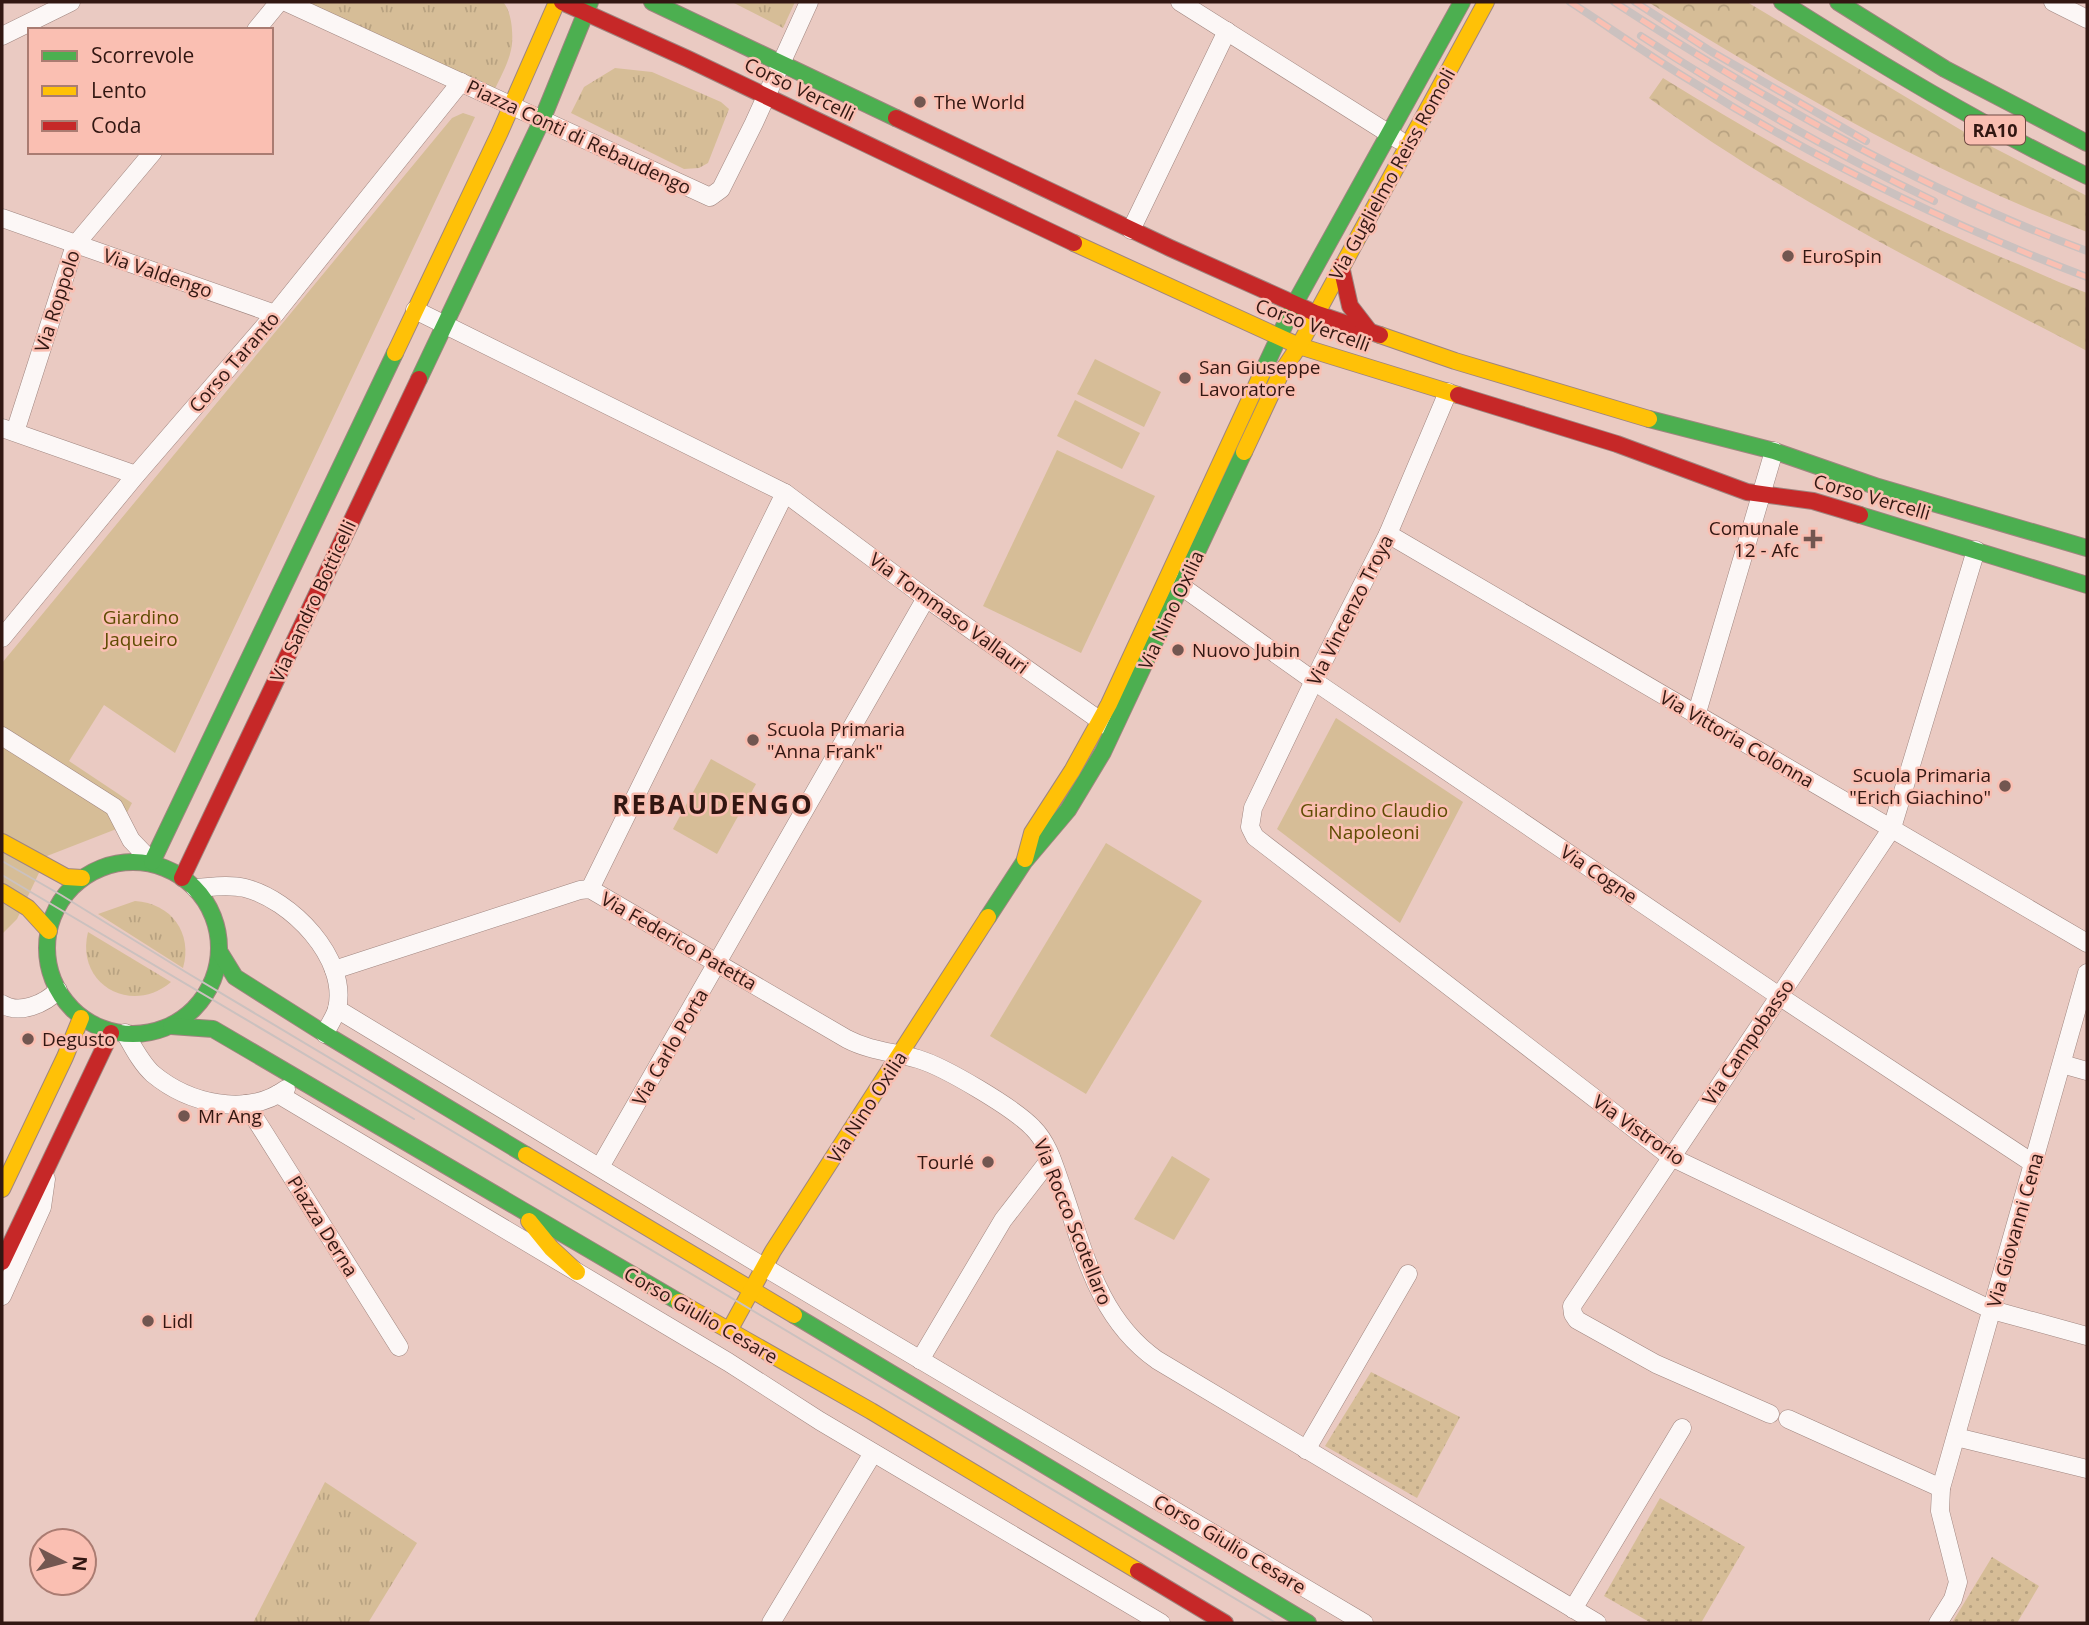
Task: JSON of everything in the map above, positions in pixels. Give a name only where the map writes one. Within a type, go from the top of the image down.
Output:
[{"type":"main road","name":"Corso Vercelli","points":[[559,2],[588,7],[767,97],[1299,346],[1617,444],[1728,486],[1762,495],[1813,501],[2087,585]]},
{"type":"main road","name":"Via Sandro Botticelli","points":[[152,862],[559,2]]},
{"type":"main road","name":"Corso Vercelli","points":[[652,2],[1131,230],[1315,313],[1455,361],[1653,420],[1774,451],[1878,487],[2087,548]]},
{"type":"main road","name":"Via Guglielmo Reiss Romoli","points":[[1277,337],[1462,2]]},
{"type":"main road","name":"Via Guglielmo Reiss Romoli","points":[[1299,346],[1340,266],[1486,2]]},
{"type":"main road","name":"RA10","points":[[1782,2],[1922,91],[2087,176]]},
{"type":"main road","name":"RA10","points":[[1838,2],[1956,75],[2087,143]]},
{"type":"main road","name":"Via Sandro Botticelli","points":[[189,883],[444,324],[542,120],[588,7]]},
{"type":"main road","points":[[1340,266],[1350,306],[1370,332]]},
{"type":"main road","name":"Via Nino Oxilia","points":[[1175,582],[1277,337]]},
{"type":"main road","name":"Via Nino Oxilia","points":[[729,1331],[764,1267],[1024,862],[1047,840],[1087,779],[1107,726],[1175,582],[1281,373],[1299,346]]},
{"type":"main road","points":[[2,842],[66,877],[82,878]]},
{"type":"main road","points":[[152,862],[189,883],[212,914],[218,935],[217,968],[208,992],[188,1015],[171,1026],[149,1033],[118,1033],[81,1018],[58,990],[49,965],[49,931],[55,910],[63,896],[82,878],[112,863],[152,862]]},
{"type":"main road","points":[[2,892],[28,908],[49,931]]},
{"type":"main road","name":"Corso Giulio Cesare","points":[[219,951],[234,977],[325,1034],[1308,1623]]},
{"type":"main road","points":[[2,1189],[81,1018]]},
{"type":"main road","name":"Corso Giulio Cesare","points":[[171,1026],[213,1029],[729,1331],[871,1411],[1225,1623]]},
{"type":"main road","points":[[2,1262],[47,1167],[118,1033]]},
{"type":"main road","points":[[519,1209],[551,1248],[577,1272]]},
{"type":"street","points":[[2,36],[71,2]]},
{"type":"street","points":[[258,28],[279,2]]},
{"type":"street","name":"Piazza Conti di Rebaudengo","points":[[286,2],[710,197],[721,189],[767,97],[809,2]]},
{"type":"street","points":[[1180,2],[1407,145]]},
{"type":"street","points":[[2053,2],[2087,19]]},
{"type":"street","points":[[1131,230],[1227,31]]},
{"type":"street","name":"Corso Taranto","points":[[2,638],[136,475],[275,314],[461,82]]},
{"type":"street","name":"Via Roppolo","points":[[8,430],[75,245],[151,154]]},
{"type":"street","name":"Via Valdengo","points":[[2,218],[275,314]]},
{"type":"street","points":[[415,310],[785,493]]},
{"type":"street","name":"Via Vincenzo Troya","points":[[1250,827],[1253,808],[1388,534],[1448,392]]},
{"type":"street","points":[[8,430],[136,475]]},
{"type":"street","points":[[1696,716],[1774,451]]},
{"type":"street","name":"Via Tommaso Vallauri","points":[[785,493],[926,598],[1107,726]]},
{"type":"street","name":"Via Federico Patetta","points":[[785,493],[590,889],[847,1039],[871,1050],[900,1055]]},
{"type":"street","name":"Via Vittoria Colonna","points":[[1388,534],[2087,943]]},
{"type":"street","name":"Via Campobasso","points":[[1770,1414],[1656,1364],[1577,1320],[1572,1306],[1892,828],[1976,551]]},
{"type":"street","name":"Via Cogne","points":[[1175,582],[1314,681],[1779,996],[2034,1164]]},
{"type":"street","name":"Via Carlo Porta","points":[[600,1167],[926,598]]},
{"type":"street","points":[[2,736],[114,807],[131,841],[152,862]]},
{"type":"street","name":"Via Vistrorio","points":[[1250,827],[1262,844],[1671,1157],[1992,1310],[2087,1336]]},
{"type":"street","points":[[189,883],[233,886],[263,895],[307,928],[320,943],[334,970],[337,986],[337,1009],[325,1034]]},
{"type":"street","points":[[334,970],[590,889]]},
{"type":"street","name":"Via Giovanni Cena","points":[[1938,1623],[1953,1599],[1958,1582],[1940,1511],[1941,1488],[2087,973]]},
{"type":"street","points":[[2,1003],[8,1008],[22,1009],[48,999],[58,990]]},
{"type":"street","name":"Corso Giulio Cesare","points":[[337,1009],[764,1267],[1364,1623]]},
{"type":"street","points":[[118,1033],[149,1069],[171,1085],[216,1104],[246,1104],[278,1094],[297,1078]]},
{"type":"street","name":"Via Rocco Scotellaro","points":[[900,1055],[940,1068],[1017,1114],[1037,1132],[1051,1158],[1097,1287],[1119,1326],[1137,1345],[1157,1360],[1597,1623]]},
{"type":"street","points":[[2062,1064],[2087,1071]]},
{"type":"street","name":"Corso Giulio Cesare","points":[[278,1094],[715,1355],[873,1453],[1161,1623]]},
{"type":"street","points":[[339,1103],[366,1146]]},
{"type":"street","name":"Piazza Derna","points":[[246,1104],[399,1347]]},
{"type":"street","points":[[2,1165],[21,1148]]},
{"type":"street","points":[[920,1360],[1003,1220],[1051,1158]]},
{"type":"street","points":[[2,1296],[43,1207],[47,1167]]},
{"type":"street","points":[[1306,1450],[1408,1273]]},
{"type":"street","name":"Via Nino Oxilia","points":[[715,1355],[729,1331]]},
{"type":"street","name":"Corso Giulio Cesare","points":[[951,1378],[987,1431]]},
{"type":"street","points":[[1788,1419],[1941,1488]]},
{"type":"street","points":[[1573,1609],[1682,1428]]},
{"type":"street","points":[[1956,1437],[2087,1469]]},
{"type":"street","points":[[771,1623],[873,1453]]},
{"type":"green space","points":[[307,2],[503,2],[512,24],[511,50],[494,91]]},
{"type":"green space","points":[[732,2],[795,2],[783,28]]},
{"type":"green space","points":[[1648,2],[1747,2],[1971,136],[2087,196],[2087,232],[2029,209],[1917,156],[1808,97]]},
{"type":"green space","points":[[615,68],[652,72],[721,102],[729,109],[708,163],[699,168],[684,169],[571,113],[584,87]]},
{"type":"green space","points":[[1663,78],[1746,128],[1872,197],[2087,293],[2087,351],[1863,233],[1754,169],[1649,98]]},
{"type":"green space","name":"Giardino Jaqueiro","points":[[463,113],[475,117],[175,753],[104,705],[69,761],[132,803],[119,828],[47,856],[17,919],[2,934],[2,663],[452,118]]},
{"type":"green space","points":[[1095,359],[1161,392],[1144,427],[1077,394]]},
{"type":"green space","points":[[1075,400],[1140,433],[1122,469],[1057,436]]},
{"type":"green space","points":[[1057,450],[1155,496],[1081,653],[983,606]]},
{"type":"green space","name":"Giardino Claudio Napoleoni","points":[[1336,718],[1463,802],[1400,923],[1277,829]]},
{"type":"green space","points":[[711,759],[756,784],[717,854],[673,829]]},
{"type":"green space","points":[[1106,843],[1202,901],[1086,1094],[990,1036]]},
{"type":"green space","points":[[135,901],[159,907],[176,922],[185,943],[183,968],[98,914]]},
{"type":"green space","points":[[88,932],[171,982],[155,992],[139,996],[124,995],[110,989],[98,980],[90,967],[86,950]]},
{"type":"green space","points":[[1172,1156],[1210,1179],[1174,1240],[1134,1219]]},
{"type":"green space","points":[[1371,1372],[1460,1417],[1417,1498],[1325,1446]]},
{"type":"green space","points":[[325,1482],[417,1543],[368,1623],[253,1623]]},
{"type":"green space","points":[[1660,1498],[1745,1547],[1701,1623],[1651,1623],[1604,1596]]},
{"type":"green space","points":[[1992,1557],[2039,1586],[2017,1623],[1952,1623]]},
{"type":"tram line","points":[[2,861],[1276,1623]]},
{"type":"tram line","points":[[2,875],[414,1119]]},
{"type":"railway","points":[[1570,2],[1660,62],[1786,138],[1934,213],[2087,277]]},
{"type":"railway","points":[[1614,2],[1728,73],[1844,140],[1963,200],[2087,251]]},
{"type":"railway","points":[[1635,2],[1712,52],[1866,141]]},
{"type":"railway","points":[[1641,36],[1784,123],[1934,201]]},
{"type":"traffic: fast","points":[[419,379],[542,120],[590,2]]},
{"type":"traffic: fast","points":[[652,2],[896,118]]},
{"type":"traffic: fast","points":[[1263,371],[1294,305],[1462,2]]},
{"type":"traffic: fast","points":[[1782,2],[1932,94],[2087,176]]},
{"type":"traffic: fast","points":[[1838,2],[1945,69],[2087,143]]},
{"type":"traffic: fast","points":[[152,862],[395,353]]},
{"type":"traffic: fast","points":[[1649,419],[1774,451],[1878,487],[2087,548]]},
{"type":"traffic: fast","points":[[988,917],[1024,862],[1068,810],[1103,752],[1244,452]]},
{"type":"traffic: fast","points":[[1860,515],[2087,585]]},
{"type":"traffic: fast","points":[[133,862],[166,868],[194,887],[213,915],[219,948],[213,981],[194,1009],[166,1028],[133,1034],[100,1028],[72,1009],[53,981],[47,948],[53,915],[72,887],[100,868],[133,862]]},
{"type":"traffic: fast","points":[[219,951],[235,977],[526,1155]]},
{"type":"traffic: fast","points":[[171,1026],[213,1029],[679,1302]]},
{"type":"traffic: fast","points":[[794,1315],[1308,1623]]},
{"type":"traffic: slow","points":[[395,353],[500,132],[557,2]]},
{"type":"traffic: slow","points":[[1244,452],[1281,373],[1299,346],[1486,2]]},
{"type":"traffic: slow","points":[[1074,243],[1299,346],[1458,395]]},
{"type":"traffic: slow","points":[[1380,335],[1455,361],[1649,419]]},
{"type":"traffic: slow","points":[[1025,859],[1032,833],[1072,771],[1109,704],[1263,371]]},
{"type":"traffic: slow","points":[[2,842],[66,877],[82,878]]},
{"type":"traffic: slow","points":[[2,892],[28,908],[49,931]]},
{"type":"traffic: slow","points":[[729,1331],[773,1251],[988,917]]},
{"type":"traffic: slow","points":[[2,1189],[81,1018]]},
{"type":"traffic: slow","points":[[526,1155],[794,1315]]},
{"type":"traffic: slow","points":[[529,1221],[551,1248],[577,1272]]},
{"type":"traffic: slow","points":[[679,1302],[871,1411],[1138,1571]]},
{"type":"traffic: jam","points":[[562,2],[1074,243]]},
{"type":"traffic: jam","points":[[896,118],[1170,248],[1315,313],[1380,335]]},
{"type":"traffic: jam","points":[[1341,266],[1350,306],[1370,332]]},
{"type":"traffic: jam","points":[[182,878],[419,379]]},
{"type":"traffic: jam","points":[[1458,395],[1617,444],[1747,492],[1813,501],[1860,515]]},
{"type":"traffic: jam","points":[[2,1262],[111,1033]]},
{"type":"traffic: jam","points":[[1138,1571],[1225,1623]]},
{"type":"place","name":"The World","points":[[920,102]]},
{"type":"place","name":"EuroSpin","points":[[1788,256]]},
{"type":"place","name":"San Giuseppe Lavoratore","points":[[1185,378]]},
{"type":"place","name":"Comunale 12 - Afc","points":[[1813,539]]},
{"type":"place","name":"Nuovo Jubin","points":[[1178,650]]},
{"type":"place","name":"Scuola Primaria \"Anna Frank\"","points":[[753,740]]},
{"type":"place","name":"Scuola Primaria \"Erich Giachino\"","points":[[2005,786]]},
{"type":"place","name":"Degusto","points":[[28,1039]]},
{"type":"place","name":"Mr Ang","points":[[184,1116]]},
{"type":"place","name":"Tourlé","points":[[988,1162]]},
{"type":"place","name":"Lidl","points":[[148,1321]]},
{"type":"district","name":"REBAUDENGO","points":[[713,804]]}]
